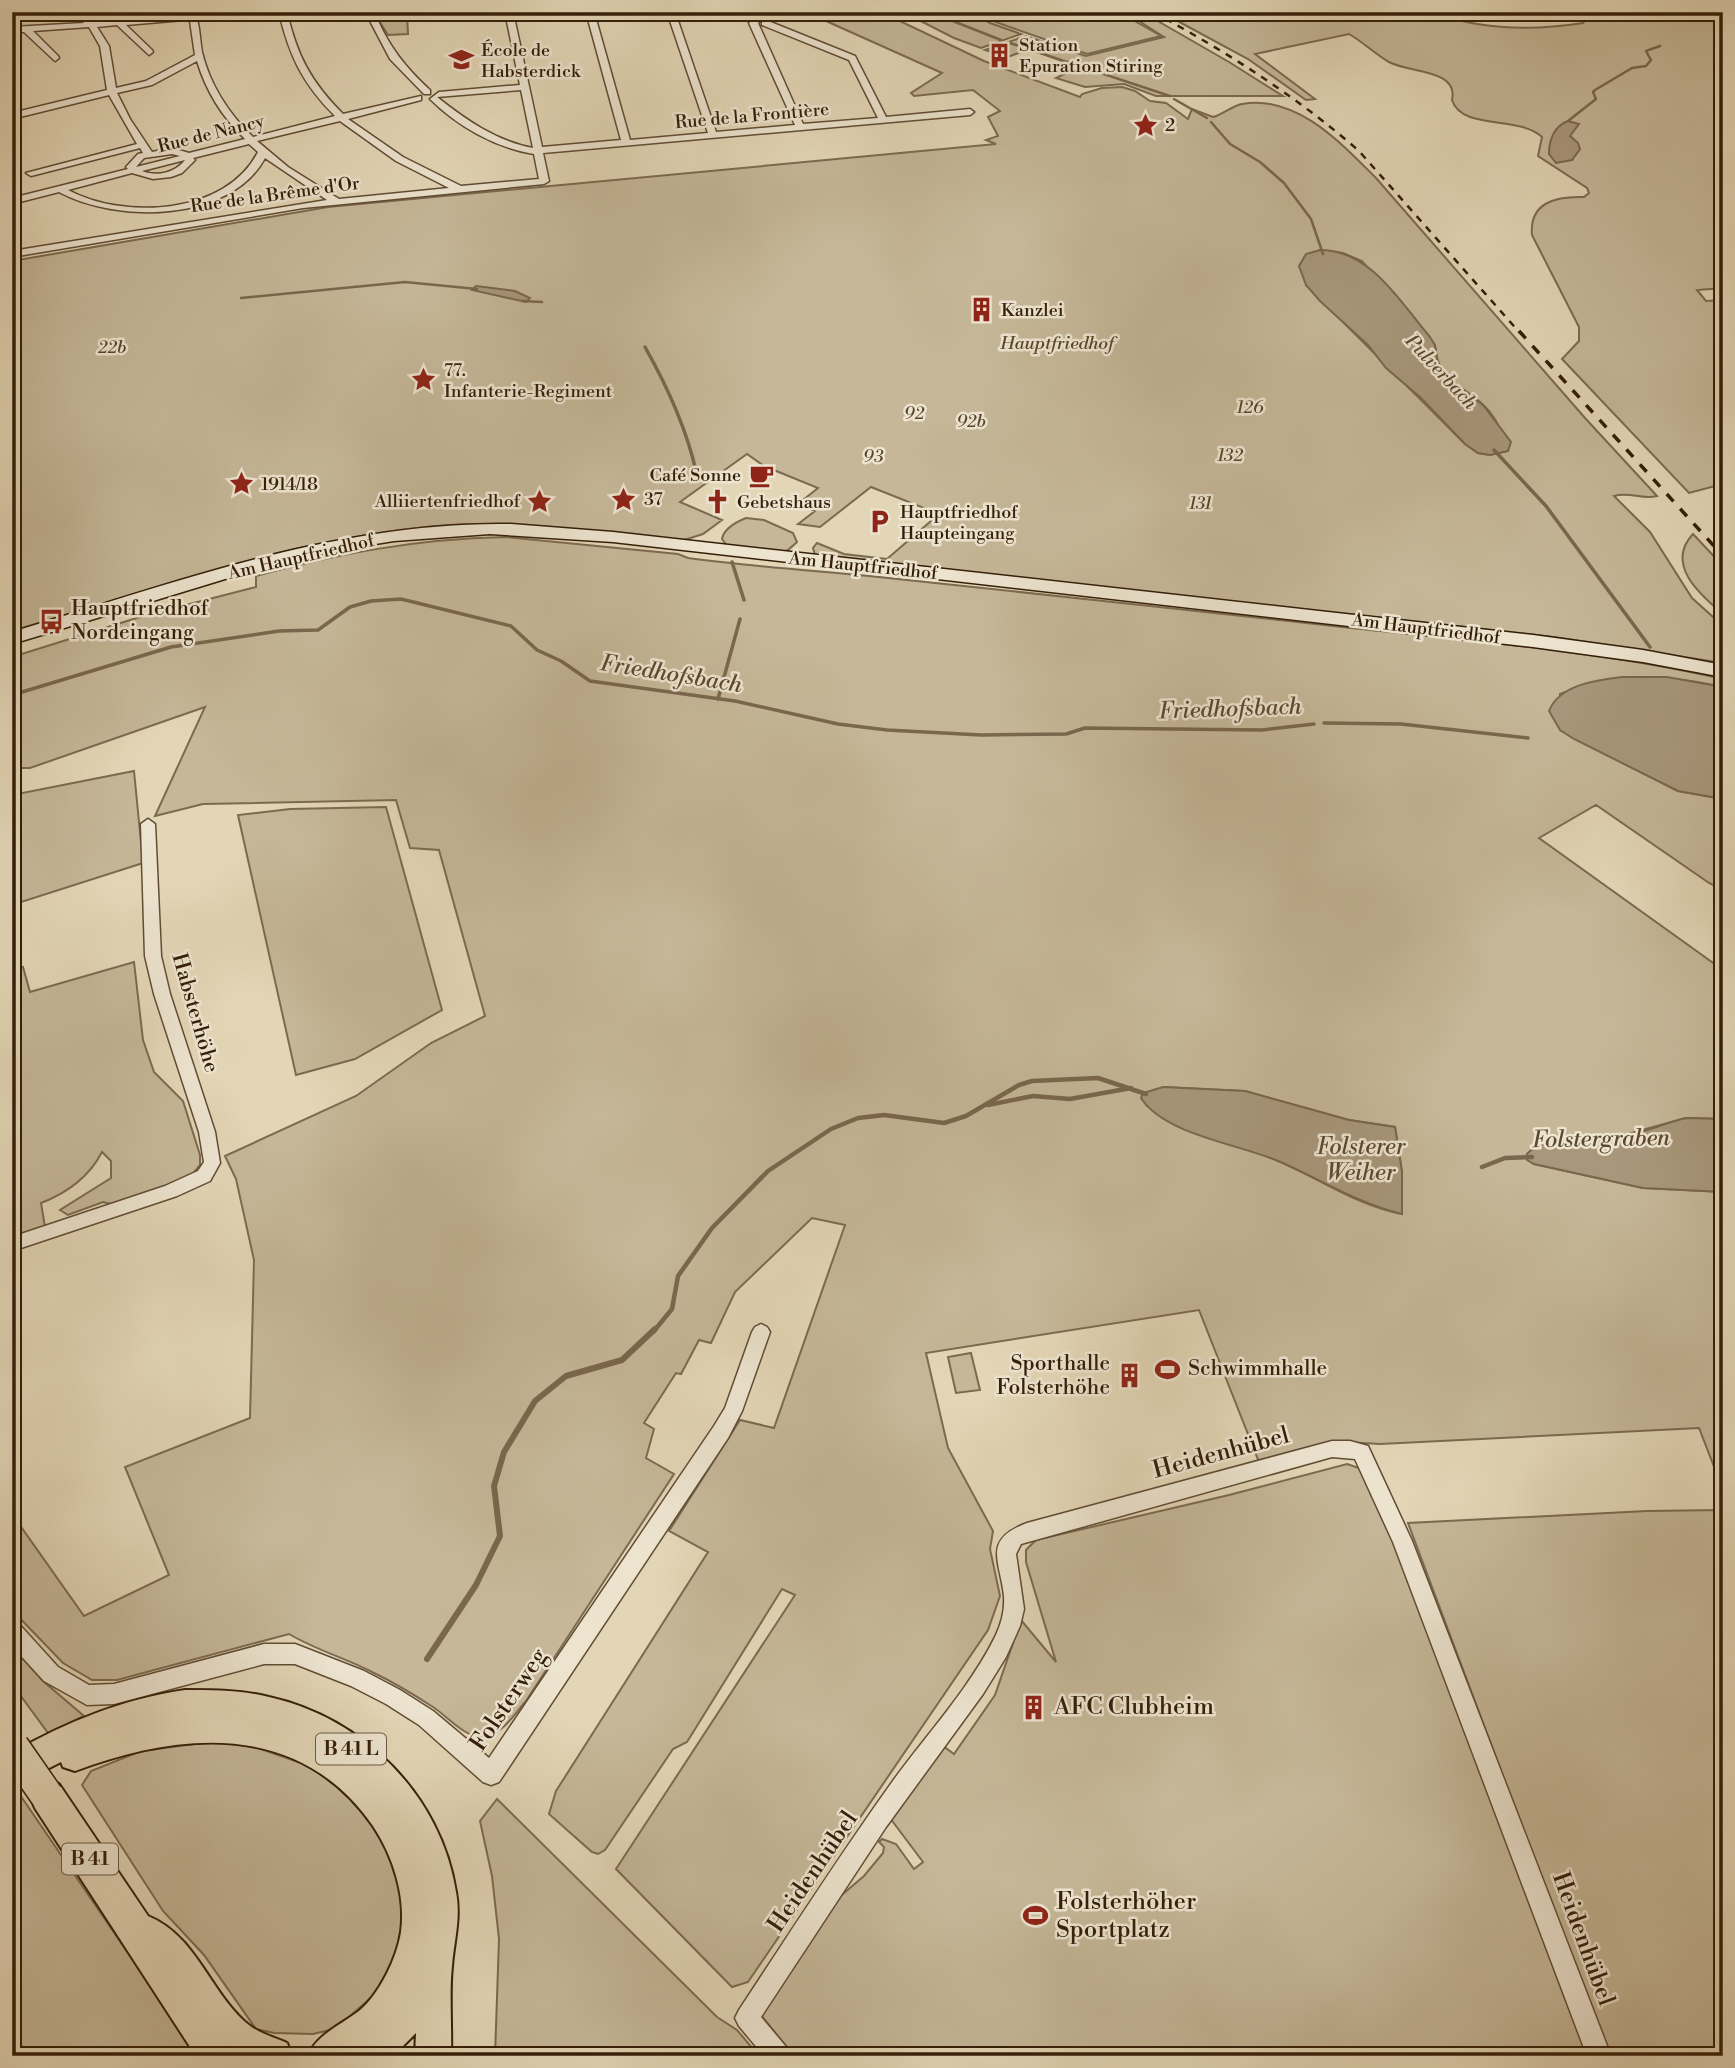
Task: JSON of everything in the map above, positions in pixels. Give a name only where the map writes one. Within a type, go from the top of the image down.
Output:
[{"type":"main road","name":"Am Hauptfriedhof","points":[[12,638],[316,550],[392,536],[482,529],[525,529],[1377,623],[1623,653],[1723,671]]},
{"type":"main road","name":"B 41 L","points":[[13,1754],[76,1737],[117,1721],[186,1706],[254,1709],[314,1727],[357,1753],[379,1772],[414,1819],[435,1870],[441,1928],[435,1960],[424,1990],[412,2010],[366,2056]]},
{"type":"main road","name":"B 41 L","points":[[12,1787],[78,1754],[128,1736],[187,1726],[246,1728],[276,1734],[300,1743],[348,1772],[388,1818],[402,1841],[420,1894],[421,1918],[418,1945],[401,1988],[387,2008],[355,2037],[326,2056]]},
{"type":"main road","name":"B 41","points":[[13,1754],[47,1796],[132,1922],[217,2056]]},
{"type":"main road","name":"B 41","points":[[132,1922],[161,1943],[178,1961],[229,2032],[253,2050],[274,2056]]},
{"type":"main road","points":[[433,2056],[435,1960]]},
{"type":"street","points":[[77,12],[99,33],[103,41],[108,80],[122,114],[145,149]]},
{"type":"street","points":[[12,30],[257,12]]},
{"type":"street","points":[[283,12],[295,61],[319,95],[341,117],[413,167],[458,189]]},
{"type":"street","points":[[351,12],[376,14]]},
{"type":"street","points":[[410,12],[438,12]]},
{"type":"street","points":[[509,12],[538,150]]},
{"type":"street","points":[[590,12],[626,143]]},
{"type":"street","points":[[671,12],[713,135]]},
{"type":"street","name":"Rue de la Frontière","points":[[376,14],[386,49],[398,66],[429,96],[491,136],[516,148],[538,150],[970,112]]},
{"type":"street","points":[[744,15],[852,58],[883,119]]},
{"type":"street","points":[[192,16],[198,57],[220,105],[263,152],[293,176],[336,201]]},
{"type":"street","points":[[760,22],[800,127]]},
{"type":"street","points":[[120,23],[149,52]]},
{"type":"street","points":[[26,29],[55,58]]},
{"type":"street","points":[[12,116],[160,79],[198,57]]},
{"type":"street","name":"Rue de Nancy","points":[[188,156],[429,96],[524,87]]},
{"type":"street","points":[[32,173],[145,149],[172,151],[188,156],[190,160],[185,168],[170,174],[152,176],[133,170],[132,163],[145,149]]},
{"type":"street","name":"Rue de la Brême d'Or","points":[[12,254],[336,201],[544,181],[538,150]]},
{"type":"street","points":[[60,189],[82,202],[116,209],[158,208],[198,201],[232,187],[248,176],[263,152]]},
{"type":"street","name":"Rue de Nancy","points":[[12,201],[133,170]]},
{"type":"street","points":[[198,201],[224,218]]},
{"type":"street","name":"Habsterhöhe","points":[[12,1244],[171,1191],[196,1181],[209,1170],[213,1157],[207,1132],[162,993],[153,956],[148,824]]},
{"type":"street","name":"Folsterweg","points":[[12,1631],[51,1674],[87,1695],[114,1694],[264,1654],[295,1654],[357,1678],[393,1697],[426,1718],[491,1774],[721,1432],[733,1411],[761,1332]]},
{"type":"street","name":"Heidenhübel","points":[[779,2056],[747,2018],[897,1795],[985,1672],[1002,1643],[1014,1609],[1005,1551],[1015,1536],[1332,1450],[1350,1448],[1361,1452],[1394,1521],[1599,2056]]},
{"type":"green space","points":[[386,12],[407,14],[408,34],[388,35],[376,16]]},
{"type":"green space","name":"Hauptfriedhof","points":[[806,12],[881,12],[984,61],[1080,97],[1102,88],[1122,87],[1135,91],[1150,101],[1166,103],[1188,119],[1192,109],[1213,117],[1238,105],[1262,103],[1281,106],[1316,124],[1376,178],[1585,418],[1657,496],[1614,496],[1650,532],[1692,598],[1723,626],[1723,663],[1554,637],[815,555],[813,548],[817,543],[844,554],[887,559],[939,514],[871,487],[820,527],[798,524],[815,511],[798,504],[818,488],[764,466],[747,454],[680,502],[722,520],[703,534],[684,540],[480,524],[395,531],[339,540],[229,566],[12,631],[12,261],[328,207],[996,144],[986,140],[998,136],[988,117],[1000,111],[973,90],[914,96],[911,93],[942,73]],"holes":[[[1320,250],[1343,253],[1362,261],[1435,345],[1441,369],[1489,411],[1498,425],[1508,451],[1490,455],[1478,453],[1465,444],[1306,285]]]},
{"type":"green space","points":[[903,12],[971,12],[990,23],[1021,34],[981,48],[954,38]]},
{"type":"green space","points":[[1008,12],[1119,12],[1161,36],[1087,54],[984,18]]},
{"type":"green space","points":[[1125,12],[1142,12],[1283,96],[1156,96],[1124,84],[1085,87],[1056,78],[1079,67],[1029,49],[1008,57],[985,50],[1026,36],[1086,56],[1164,37]]},
{"type":"green space","points":[[1161,12],[1432,12],[1487,26],[1525,28],[1583,23],[1591,12],[1723,12],[1723,288],[1697,290],[1706,301],[1723,300],[1723,484],[1689,493],[1562,359],[1579,341],[1579,327],[1532,235],[1532,224],[1540,208],[1547,203],[1564,198],[1584,197],[1589,193],[1587,188],[1538,156],[1542,137],[1520,126],[1467,116],[1458,110],[1452,100],[1452,90],[1440,77],[1389,62],[1349,34],[1255,54],[1315,99],[1306,100],[1248,59]]},
{"type":"green space","points":[[746,518],[764,520],[793,533],[797,542],[788,550],[779,553],[727,546],[722,539],[725,532]]},
{"type":"green space","points":[[1693,534],[1723,566],[1723,614],[1688,578],[1682,556],[1685,545]]},
{"type":"green space","points":[[505,537],[678,554],[688,558],[738,564],[1491,642],[1631,661],[1723,679],[1723,687],[1641,677],[1580,687],[1560,694],[1560,730],[1678,791],[1723,799],[1723,890],[1596,805],[1539,838],[1723,970],[1723,1119],[1686,1118],[1620,1136],[1565,1140],[1527,1154],[1528,1160],[1534,1164],[1643,1188],[1723,1192],[1723,1490],[1699,1428],[1380,1444],[1345,1442],[1259,1462],[1199,1310],[926,1353],[948,1448],[993,1531],[990,1549],[1000,1596],[988,1630],[748,1982],[732,1987],[616,1869],[795,1595],[782,1589],[687,1742],[673,1749],[605,1850],[598,1854],[592,1852],[549,1814],[556,1791],[708,1552],[669,1531],[740,1420],[774,1428],[845,1225],[812,1218],[735,1292],[711,1343],[699,1340],[681,1374],[676,1373],[644,1423],[654,1429],[646,1458],[674,1474],[526,1701],[495,1733],[482,1737],[469,1734],[433,1707],[395,1684],[289,1634],[117,1680],[92,1680],[63,1663],[12,1610],[12,1514],[84,1616],[169,1575],[125,1467],[250,1418],[254,1260],[236,1179],[225,1156],[356,1096],[431,1043],[485,1016],[439,850],[410,848],[396,800],[203,804],[155,816],[205,707],[30,768],[19,768],[13,761],[13,753],[17,750],[12,751],[12,657],[143,616],[256,587],[256,576],[349,554],[409,544]],"holes":[[[1163,1087],[1245,1091],[1349,1120],[1395,1127],[1402,1172],[1402,1214],[1370,1205],[1262,1154],[1177,1124],[1146,1105]]]},
{"type":"green space","points":[[134,771],[143,863],[12,905],[12,795]]},
{"type":"green space","points":[[386,807],[442,1010],[355,1059],[296,1075],[238,815],[290,809]]},
{"type":"green space","points":[[134,962],[143,1040],[154,1072],[183,1101],[200,1155],[200,1165],[191,1176],[170,1187],[116,1205],[103,1202],[68,1215],[60,1210],[111,1178],[111,1161],[102,1152],[91,1169],[76,1183],[41,1203],[45,1227],[12,1240],[12,970],[23,967],[30,992]]},
{"type":"green space","points":[[971,1353],[980,1390],[956,1393],[948,1357]]},
{"type":"green space","points":[[1347,1464],[1359,1468],[1380,1505],[1595,2056],[794,2056],[761,2015],[837,1899],[864,1876],[883,1853],[884,1847],[879,1842],[882,1839],[896,1844],[914,1869],[923,1862],[890,1818],[943,1746],[954,1754],[995,1695],[1021,1620],[1056,1662],[1026,1562],[1026,1550],[1036,1540],[1229,1495]]},
{"type":"green space","points":[[1723,1510],[1723,2056],[1608,2056],[1408,1523],[1647,1511]]},
{"type":"green space","points":[[12,1646],[43,1681],[84,1716],[48,1733],[12,1684]]},
{"type":"green space","points":[[210,1742],[255,1747],[304,1764],[338,1785],[369,1815],[393,1852],[409,1916],[391,1980],[330,2030],[313,2034],[274,2033],[256,2029],[204,1955],[163,1911],[82,1785],[91,1771],[141,1751]]},
{"type":"green space","points":[[18,1792],[193,2048],[188,2052],[190,2056],[49,2056],[12,2043],[12,1796]]},
{"type":"green space","points":[[497,1799],[717,2017],[737,2030],[759,2056],[495,2056],[499,1939],[492,1876],[480,1821]]},
{"type":"water","points":[[1568,121],[1579,124],[1570,136],[1580,149],[1572,160],[1556,163],[1549,154],[1551,139],[1559,126]]},
{"type":"water","points":[[1320,250],[1338,252],[1354,259],[1383,280],[1430,337],[1435,345],[1438,365],[1445,376],[1483,405],[1511,442],[1508,451],[1490,455],[1478,453],[1465,444],[1421,398],[1386,368],[1368,345],[1320,301],[1306,285],[1299,266],[1306,254]]},
{"type":"water","points":[[476,286],[515,291],[530,298],[526,302],[472,290]]},
{"type":"water","points":[[1622,677],[1667,677],[1723,687],[1723,799],[1678,791],[1560,730],[1549,711],[1561,695],[1580,685]]},
{"type":"water","name":"Folsterer Weiher","points":[[1163,1087],[1245,1091],[1349,1120],[1395,1127],[1402,1172],[1402,1214],[1354,1197],[1278,1161],[1204,1137],[1167,1121],[1152,1111],[1141,1098],[1143,1093]]},
{"type":"water","points":[[1686,1118],[1723,1119],[1723,1192],[1643,1188],[1534,1164],[1527,1160],[1527,1154],[1547,1143],[1633,1134]]},
{"type":"waterway","name":"Pulverbach","points":[[930,12],[1001,40]]},
{"type":"waterway","name":"Pulverbach","points":[[1010,43],[1170,96]]},
{"type":"waterway","points":[[1568,121],[1596,99],[1593,92],[1595,90],[1632,68],[1646,66],[1651,60],[1646,51],[1660,46]]},
{"type":"waterway","name":"Pulverbach","points":[[1174,99],[1207,118]]},
{"type":"waterway","name":"Pulverbach","points":[[1211,122],[1230,144],[1260,162],[1284,183],[1311,219],[1323,254]]},
{"type":"waterway","points":[[241,298],[405,282],[477,289]]},
{"type":"waterway","points":[[522,301],[542,302]]},
{"type":"waterway","points":[[645,347],[675,407],[696,471]]},
{"type":"waterway","name":"Pulverbach","points":[[1494,450],[1546,506],[1650,647]]},
{"type":"waterway","points":[[732,562],[744,600]]},
{"type":"waterway","name":"Friedhofsbach","points":[[12,695],[171,647],[279,631],[318,630],[350,607],[371,601],[401,599],[511,626],[537,650],[561,661],[590,681],[718,699]]},
{"type":"waterway","points":[[718,699],[740,619]]},
{"type":"waterway","name":"Friedhofsbach","points":[[718,699],[838,724],[887,730],[981,735],[1066,734],[1085,728],[1262,730],[1314,724]]},
{"type":"waterway","name":"Friedhofsbach","points":[[1324,723],[1401,724],[1528,738]]},
{"type":"waterway","name":"Folstergraben","points":[[654,1331],[672,1309],[678,1276],[712,1228],[768,1171],[831,1129],[858,1118],[884,1115],[944,1123],[966,1116],[1019,1085],[1032,1081],[1098,1078],[1129,1088]]},
{"type":"waterway","name":"Folstergraben","points":[[988,1105],[1033,1096],[1070,1099],[1129,1088]]},
{"type":"waterway","name":"Folstergraben","points":[[1129,1088],[1146,1094]]},
{"type":"waterway","name":"Folstergraben","points":[[1482,1167],[1505,1158],[1532,1157]]},
{"type":"waterway","name":"Folstergraben","points":[[427,1659],[476,1585],[500,1536],[494,1486],[504,1452],[535,1401],[566,1376],[622,1360],[655,1329]]},
{"type":"railway","points":[[1153,12],[1260,76],[1311,112],[1359,151],[1520,333]]},
{"type":"railway","points":[[1519,331],[1723,556]]},
{"type":"place","name":"Station Epuration Stiring","points":[[999,55]]},
{"type":"place","name":"École de Habsterdick","points":[[461,60]]},
{"type":"place","name":"2","points":[[1145,125]]},
{"type":"place","name":"Kanzlei","points":[[981,310]]},
{"type":"place","name":"77. Infanterie-Regiment","points":[[424,380]]},
{"type":"place","name":"Café Sonne","points":[[761,475]]},
{"type":"place","name":"1914/18","points":[[241,484]]},
{"type":"place","name":"37","points":[[624,499]]},
{"type":"place","name":"Alliiertenfriedhof","points":[[540,501]]},
{"type":"place","name":"Gebetshaus","points":[[717,502]]},
{"type":"place","name":"Hauptfriedhof Haupteingang","points":[[880,522]]},
{"type":"place","name":"Hauptfriedhof Nordeingang","points":[[51,621]]},
{"type":"place","name":"Schwimmhalle","points":[[1168,1369]]},
{"type":"place","name":"Sporthalle Folsterhöhe","points":[[1130,1376]]},
{"type":"place","name":"AFC Clubheim","points":[[1034,1707]]},
{"type":"place","name":"Folsterhöher Sportplatz","points":[[1036,1916]]},
{"type":"park label","name":"22b","points":[[112,347]]},
{"type":"park label","name":"126","points":[[1250,407]]},
{"type":"park label","name":"92","points":[[914,413]]},
{"type":"park label","name":"92b","points":[[971,421]]},
{"type":"park label","name":"132","points":[[1230,455]]},
{"type":"park label","name":"93","points":[[873,456]]},
{"type":"park label","name":"131","points":[[1200,503]]}]
